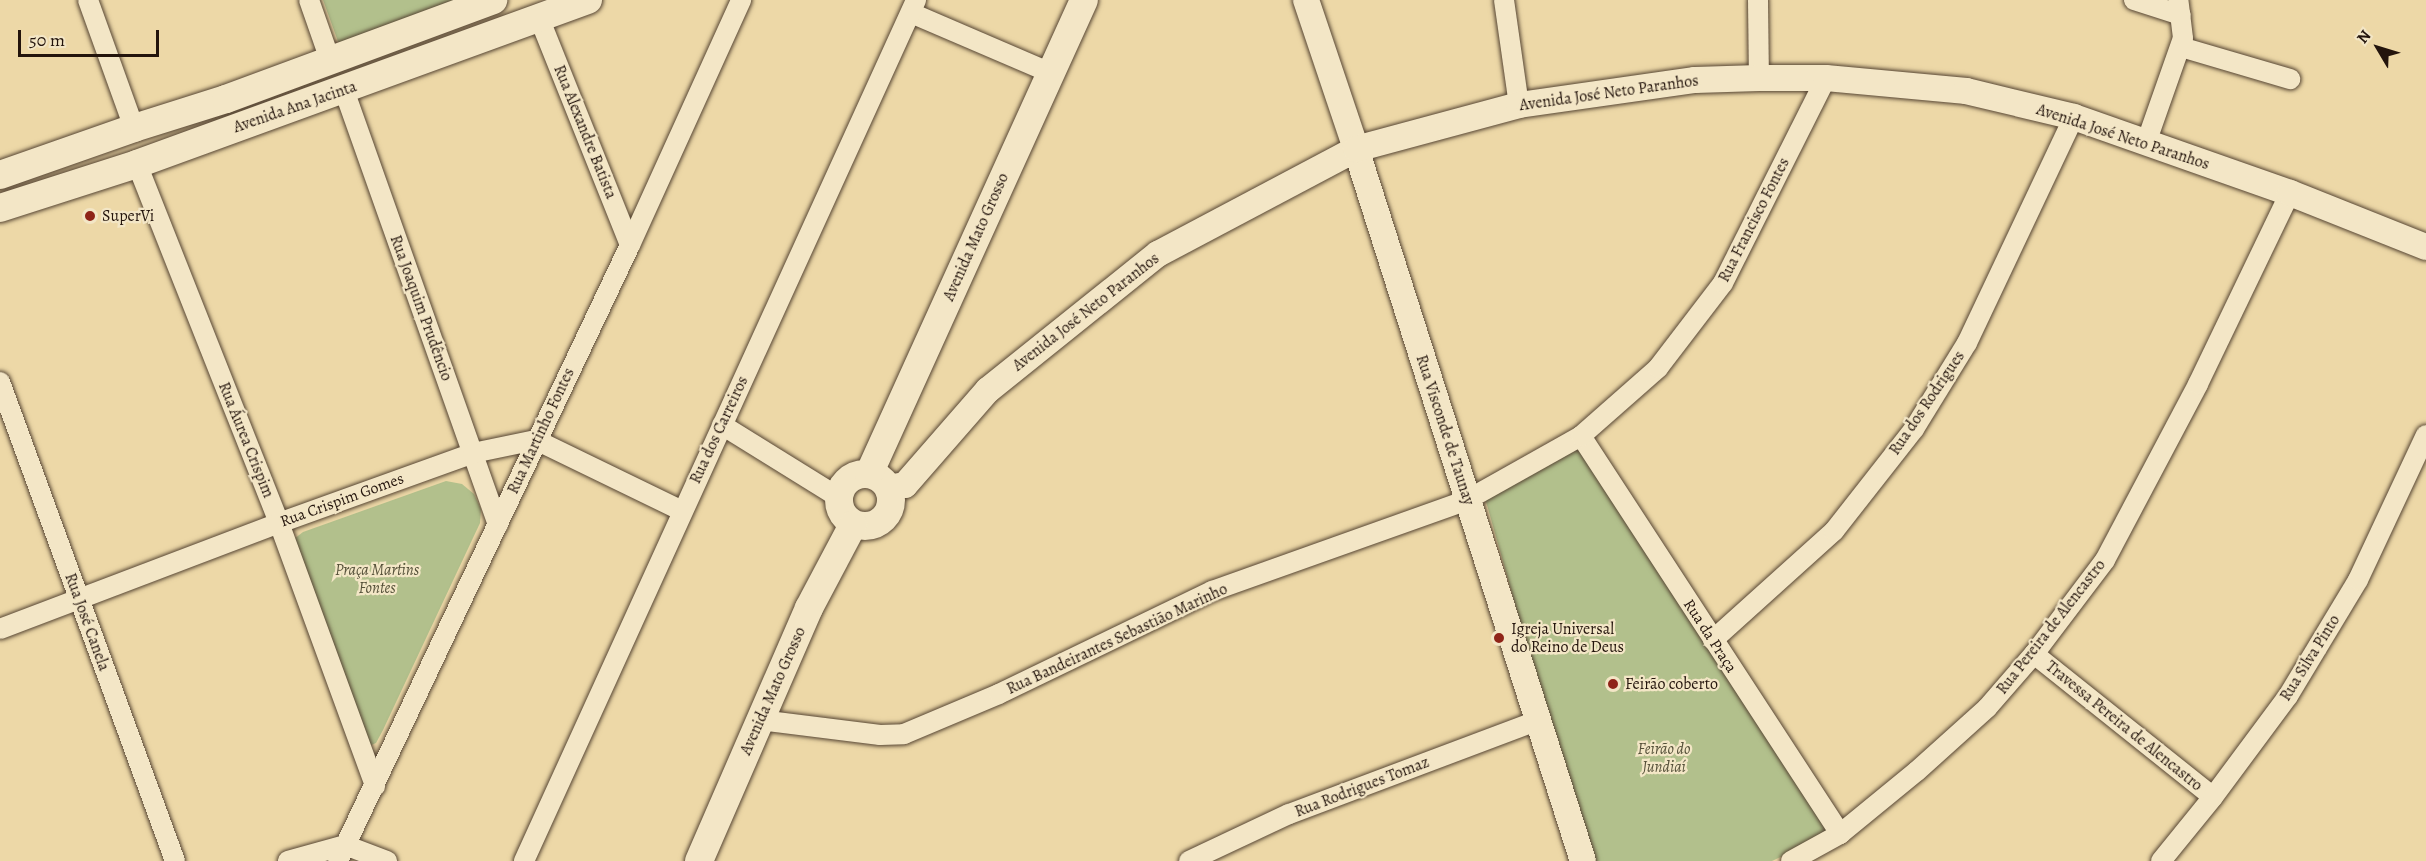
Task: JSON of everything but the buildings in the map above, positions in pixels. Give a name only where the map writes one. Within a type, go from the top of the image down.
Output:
[{"type":"main road","name":"Avenida Ana Jacinta","points":[[0,175],[134,128],[226,99],[493,0]]},
{"type":"main road","name":"Avenida Ana Jacinta","points":[[0,208],[137,164],[235,127],[540,20],[588,0]]},
{"type":"main road","name":"Avenida Mato Grosso","points":[[878,481],[1084,0]]},
{"type":"main road","points":[[226,99],[235,127]]},
{"type":"main road","points":[[852,477],[878,481],[891,504],[884,519],[869,527],[853,525],[841,513],[838,497],[846,482],[852,477]]},
{"type":"main road","name":"Avenida Mato Grosso","points":[[699,861],[809,608],[853,525]]},
{"type":"street","points":[[88,0],[134,128]]},
{"type":"street","points":[[309,0],[330,60]]},
{"type":"street","name":"Rua Martinho Fontes","points":[[341,853],[375,786],[536,440],[630,245],[741,0]]},
{"type":"street","name":"Rua Visconde de Taunay","points":[[1306,0],[1356,149],[1583,861]]},
{"type":"street","points":[[1504,0],[1519,105]]},
{"type":"street","points":[[1758,0],[1758,78]]},
{"type":"street","points":[[2134,0],[2180,8],[2183,38],[2146,143]]},
{"type":"street","points":[[914,6],[1052,72]]},
{"type":"street","name":"Rua dos Carreiros","points":[[524,861],[914,6]]},
{"type":"street","name":"Rua Alexandre Batista","points":[[540,20],[630,245]]},
{"type":"street","points":[[2181,46],[2290,80]]},
{"type":"street","name":"Avenida José Neto Paranhos","points":[[878,481],[904,485],[988,390],[1158,254],[1356,149],[1519,105],[1695,80],[1758,78],[1826,78],[1966,91],[2074,117],[2290,193],[2426,247]]},
{"type":"street","name":"Rua Francisco Fontes","points":[[1467,500],[1581,436],[1658,368],[1723,283],[1826,78]]},
{"type":"street","name":"Rua Joaquim Prudêncio","points":[[344,90],[498,525]]},
{"type":"street","name":"Rua dos Rodrigues","points":[[1713,640],[1834,531],[1914,429],[1967,343],[2074,117]]},
{"type":"street","name":"Rua Áurea Crispim","points":[[137,164],[279,523],[375,786]]},
{"type":"street","name":"Rua Pereira de Alencastro","points":[[1791,861],[1840,834],[1917,771],[1987,708],[2034,654],[2105,560],[2198,384],[2290,193]]},
{"type":"street","name":"Rua José Canela","points":[[0,382],[175,861]]},
{"type":"street","points":[[722,425],[838,497]]},
{"type":"street","name":"Rua Silva Pinto","points":[[2161,861],[2213,797],[2288,696],[2358,580],[2426,435]]},
{"type":"street","name":"Rua da Praça","points":[[1581,436],[1840,834]]},
{"type":"street","points":[[536,440],[682,511]]},
{"type":"street","name":"Rua Crispim Gomes","points":[[0,630],[279,523],[473,453],[536,440]]},
{"type":"street","name":"Rua Bandeirantes Sebastião Marinho","points":[[760,720],[880,735],[904,734],[999,694],[1212,591],[1467,500]]},
{"type":"street","name":"Travessa Pereira de Alencastro","points":[[2034,654],[2213,797]]},
{"type":"street","name":"Rua Rodrigues Tomaz","points":[[1189,861],[1288,814],[1537,721]]},
{"type":"street","points":[[288,861],[341,853],[387,861]]},
{"type":"green space","points":[[323,0],[483,0],[340,47]]},
{"type":"green space","name":"Feirão do Jundiaí","points":[[1578,440],[1831,833],[1772,861],[1588,861],[1485,498]]},
{"type":"green space","name":"Praça Martins Fontes","points":[[446,481],[462,484],[474,494],[481,509],[480,523],[383,730],[376,743],[369,746],[294,539],[303,532]]},
{"type":"place","name":"SuperVi","points":[[90,216]]},
{"type":"place","name":"Igreja Universal do Reino de Deus","points":[[1499,638]]},
{"type":"place","name":"Feirão coberto","points":[[1613,684]]}]
